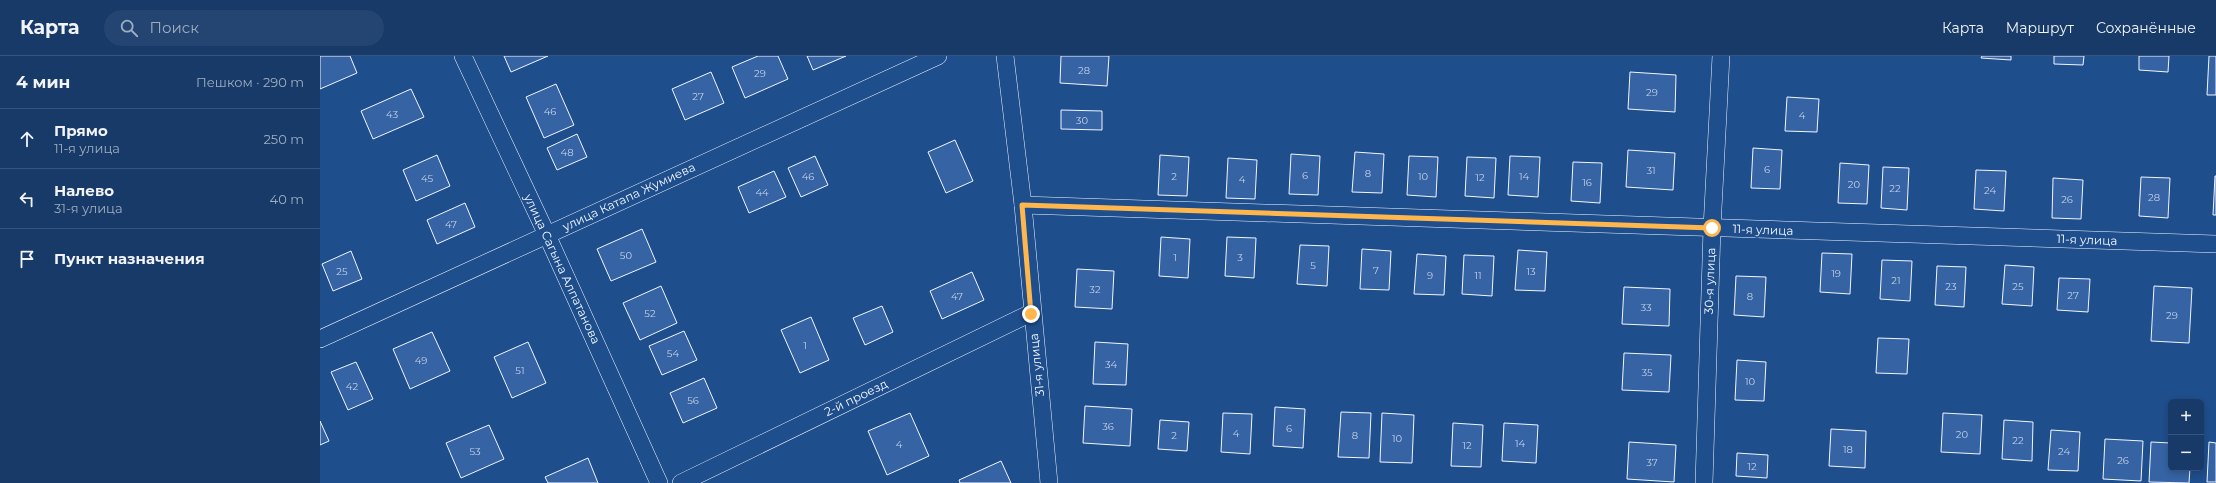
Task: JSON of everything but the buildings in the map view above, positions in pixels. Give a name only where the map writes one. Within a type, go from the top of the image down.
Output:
[{"type":"street","name":"улица Сагына Алпатанова","points":[[463,56],[547,235],[659,483]]},
{"type":"street","name":"улица Катапа Жумиева","points":[[320,339],[938,56]]},
{"type":"street","name":"31-я улица","points":[[1005,56],[1022,205],[1031,314],[1049,483]]},
{"type":"street","name":"30-я улица","points":[[1704,483],[1712,228],[1721,56]]},
{"type":"street","name":"11-я улица","points":[[1022,205],[2216,244]]},
{"type":"street","name":"2-й проезд","points":[[681,483],[1031,314]]},
{"type":"route","points":[[1031,314],[1022,205],[1712,228]]}]
